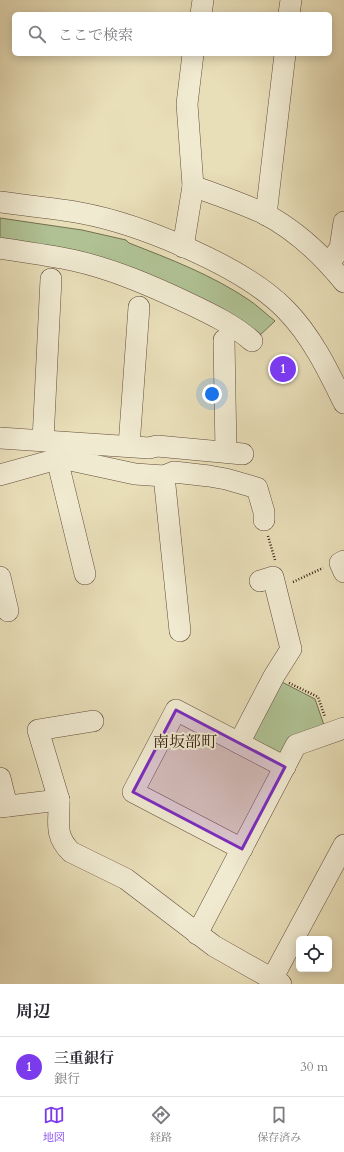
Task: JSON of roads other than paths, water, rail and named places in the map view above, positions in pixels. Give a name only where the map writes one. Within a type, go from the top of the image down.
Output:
[{"type":"street","points":[[200,12],[203,0]]},
{"type":"street","points":[[289,12],[291,0]]},
{"type":"street","points":[[183,247],[193,186],[187,104],[193,56]]},
{"type":"street","points":[[266,215],[285,56]]},
{"type":"street","points":[[193,186],[266,215],[294,234],[329,264],[344,282]]},
{"type":"street","points":[[0,202],[95,216],[127,225],[183,247],[242,276],[268,294],[286,310],[320,356],[344,403]]},
{"type":"street","points":[[329,264],[340,248],[344,222]]},
{"type":"street","points":[[0,248],[73,260],[123,276],[164,292],[203,310],[243,333],[252,341]]},
{"type":"street","points":[[43,440],[51,279]]},
{"type":"street","points":[[129,446],[139,307]]},
{"type":"street","points":[[0,438],[149,448],[157,446],[234,453],[224,340]]},
{"type":"street","points":[[0,475],[61,458],[135,474],[164,476],[174,472],[209,476],[256,488],[264,512],[264,520]]},
{"type":"street","points":[[58,459],[85,574]]},
{"type":"street","points":[[164,476],[180,631]]},
{"type":"street","points":[[0,577],[8,611]]},
{"type":"street","points":[[240,743],[274,676],[291,649],[270,583]]},
{"type":"street","points":[[242,849],[133,792],[176,710],[285,767]]},
{"type":"street","points":[[93,721],[38,730],[59,800],[58,828],[66,847],[71,852],[126,879],[197,934],[233,958],[277,982],[344,845]]},
{"type":"street","points":[[197,934],[296,745],[337,730]]},
{"type":"street","points":[[0,778],[4,806],[59,800]]},
{"type":"place","name":"三重銀行","points":[[283,369]]},
{"type":"district","name":"南坂部町","points":[[185,742]]}]
